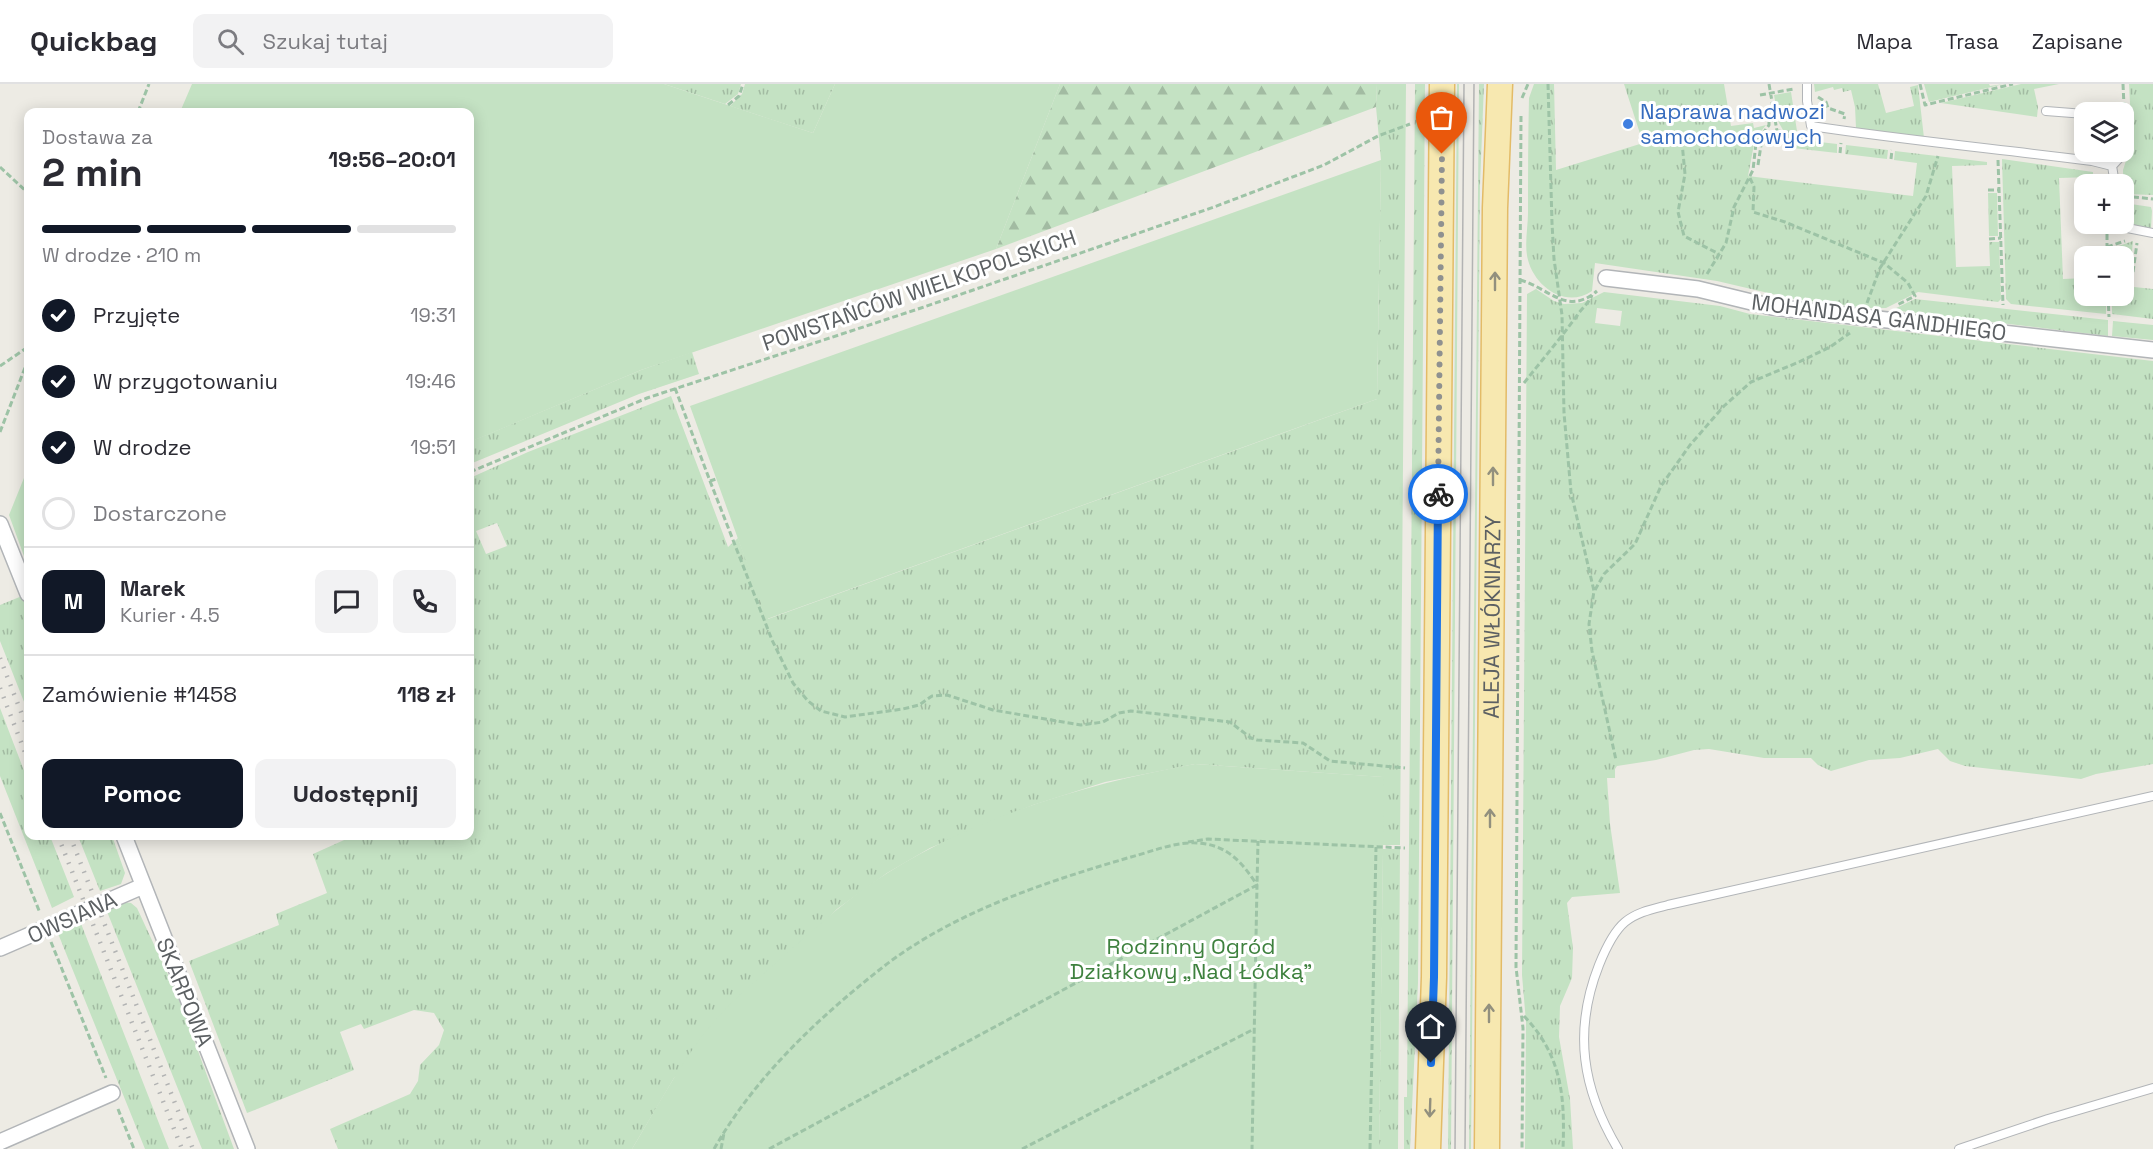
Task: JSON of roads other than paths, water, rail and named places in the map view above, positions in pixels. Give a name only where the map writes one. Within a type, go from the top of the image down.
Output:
[{"type":"main road","points":[[1428,1149],[1434,977],[1442,84]]},
{"type":"main road","name":"ALEJA WŁÓKNIARZY","points":[[1487,1149],[1495,220],[1500,84]]},
{"type":"street","name":"MOHANDASA GANDHIEGO","points":[[1606,278],[1698,289],[1772,307],[2153,350]]},
{"type":"street","points":[[0,524],[24,584]]},
{"type":"street","name":"SKARPOWA","points":[[125,840],[247,1149]]},
{"type":"street","name":"OWSIANA","points":[[0,948],[143,886]]},
{"type":"street","points":[[0,1142],[112,1093]]},
{"type":"lane","points":[[1807,84],[1806,101],[1811,126],[1894,138],[1969,145],[2112,166]]},
{"type":"lane","points":[[2046,111],[2074,113]]},
{"type":"lane","points":[[2112,166],[2116,162]]},
{"type":"lane","points":[[2112,166],[2113,174]]},
{"type":"lane","points":[[2134,229],[2153,233]]},
{"type":"lane","points":[[1618,1149],[1597,1111],[1589,1087],[1584,1032],[1590,989],[1614,934],[1626,921],[1642,912],[1668,905],[2153,796]]},
{"type":"lane","points":[[1959,1149],[2048,1119],[2153,1088]]},
{"type":"tram line","points":[[1455,1149],[1464,84]]},
{"type":"tram line","points":[[1465,1149],[1474,84]]},
{"type":"railway","points":[[0,658],[24,720]]},
{"type":"railway","points":[[0,688],[24,750]]},
{"type":"railway","points":[[60,840],[182,1149]]},
{"type":"railway","points":[[72,840],[193,1149]]},
{"type":"place","name":"Naprawa nadwozi samochodowych","points":[[1628,124]]},
{"type":"park label","name":"Rodzinny Ogród Działkowy „Nad Łódką”","points":[[1191,958]]}]
